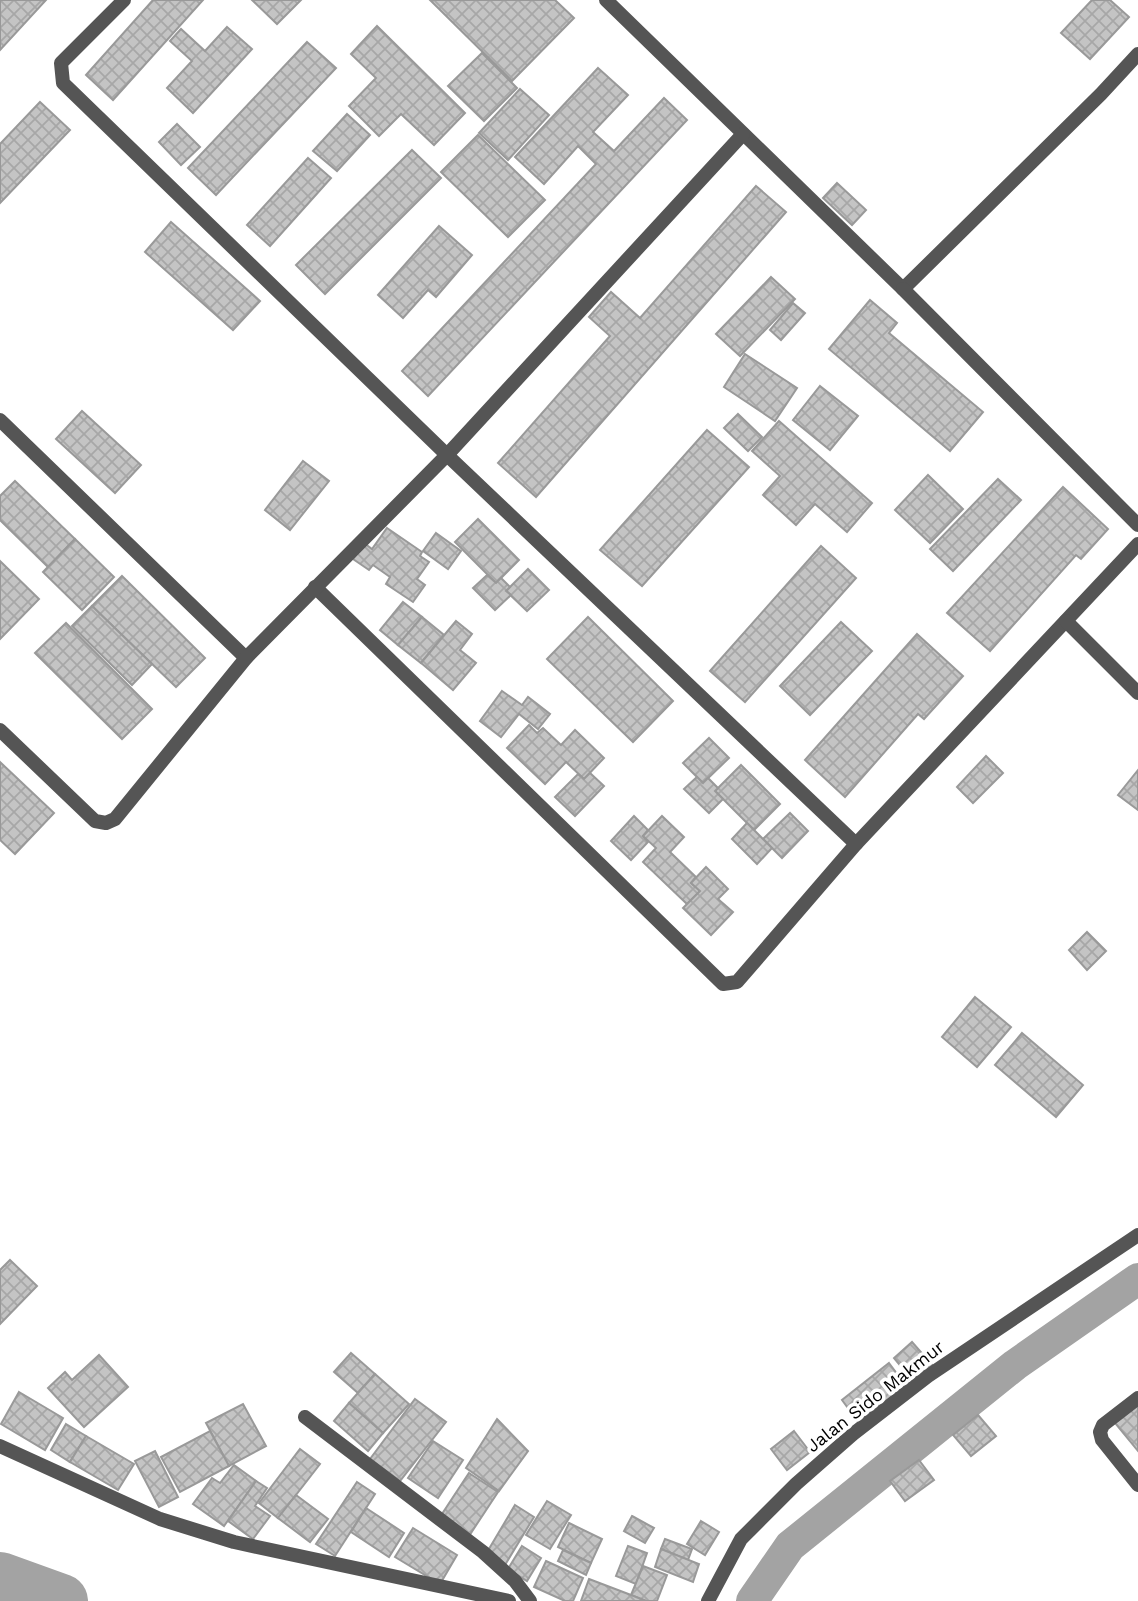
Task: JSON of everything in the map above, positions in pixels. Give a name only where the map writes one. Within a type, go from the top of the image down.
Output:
[{"type":"street","points":[[124,0],[61,63],[64,83],[447,456],[856,844]]},
{"type":"street","points":[[606,0],[903,289],[1138,525]]},
{"type":"street","points":[[903,289],[1101,94],[1138,54]]},
{"type":"street","points":[[0,730],[95,821],[106,823],[115,818],[246,658],[447,456],[743,134]]},
{"type":"street","points":[[0,420],[246,658]]},
{"type":"street","points":[[315,587],[723,984],[737,982],[856,844],[1138,544]]},
{"type":"street","points":[[1066,621],[1138,693]]},
{"type":"street","name":"Jalan Sido Makmur","points":[[708,1601],[741,1539],[796,1484],[853,1434],[928,1376],[1138,1236]]},
{"type":"street","points":[[1138,1398],[1103,1425],[1100,1432],[1102,1440],[1138,1485]]},
{"type":"street","points":[[305,1417],[483,1552],[515,1581],[530,1601]]},
{"type":"street","points":[[0,1447],[160,1519],[234,1542],[509,1601]]},
{"type":"building","points":[[0,0],[46,0],[0,50]]},
{"type":"building","points":[[153,0],[203,0],[113,100],[86,75]]},
{"type":"building","points":[[252,0],[301,0],[277,24]]},
{"type":"building","points":[[430,0],[555,0],[574,18],[512,81]]},
{"type":"building","points":[[1092,0],[1110,0],[1129,17],[1090,59],[1061,33]]},
{"type":"building","points":[[377,26],[465,113],[434,145],[401,114],[379,136],[349,106],[376,78],[351,54]]},
{"type":"building","points":[[227,27],[252,49],[193,113],[167,88],[192,61],[170,41],[181,29],[205,51]]},
{"type":"building","points":[[307,42],[336,68],[216,195],[188,168]]},
{"type":"building","points":[[482,53],[517,88],[484,121],[448,86]]},
{"type":"building","points":[[598,68],[628,95],[593,132],[614,151],[664,98],[687,120],[428,396],[402,371],[596,164],[578,146],[544,184],[515,157]]},
{"type":"building","points":[[520,89],[549,115],[508,160],[479,133]]},
{"type":"building","points":[[40,102],[70,130],[0,203],[0,144]]},
{"type":"building","points":[[347,114],[370,135],[337,171],[313,151]]},
{"type":"building","points":[[177,124],[200,147],[181,165],[159,142]]},
{"type":"building","points":[[478,135],[545,200],[508,237],[441,172]]},
{"type":"building","points":[[412,150],[441,178],[325,294],[296,265]]},
{"type":"building","points":[[308,158],[331,178],[270,246],[247,225]]},
{"type":"building","points":[[837,183],[866,210],[852,225],[823,198]]},
{"type":"building","points":[[756,186],[786,212],[536,497],[498,463],[610,336],[589,317],[611,292],[640,318]]},
{"type":"building","points":[[171,222],[260,301],[233,330],[145,252]]},
{"type":"building","points":[[439,226],[472,255],[436,297],[428,290],[403,318],[378,295]]},
{"type":"building","points":[[771,277],[795,299],[740,356],[716,334]]},
{"type":"building","points":[[870,300],[897,323],[889,333],[983,412],[950,451],[829,349]]},
{"type":"building","points":[[793,303],[805,313],[781,340],[770,330]]},
{"type":"building","points":[[745,354],[797,388],[775,421],[724,387]]},
{"type":"building","points":[[820,386],[858,416],[830,450],[793,420]]},
{"type":"building","points":[[82,411],[141,465],[115,493],[56,439]]},
{"type":"building","points":[[738,414],[762,437],[748,451],[724,428]]},
{"type":"building","points":[[779,421],[872,503],[847,532],[815,504],[796,525],[763,495],[780,476],[752,451]]},
{"type":"building","points":[[707,430],[749,467],[642,586],[600,550]]},
{"type":"building","points":[[303,461],[329,481],[290,530],[265,510]]},
{"type":"building","points":[[928,475],[963,509],[930,543],[895,510]]},
{"type":"building","points":[[998,479],[1021,500],[953,571],[930,549]]},
{"type":"building","points":[[15,481],[75,539],[48,567],[0,520],[0,496]]},
{"type":"building","points":[[1063,487],[1108,529],[1081,559],[1076,555],[990,651],[947,613]]},
{"type":"building","points":[[478,519],[519,560],[496,583],[455,542]]},
{"type":"building","points":[[387,528],[422,552],[420,556],[429,562],[417,579],[425,585],[413,602],[386,584],[390,577],[373,565],[369,570],[353,559],[364,543],[372,549]]},
{"type":"building","points":[[436,533],[461,551],[448,569],[423,551]]},
{"type":"building","points":[[75,539],[114,577],[82,610],[43,572]]},
{"type":"building","points":[[821,546],[856,578],[745,702],[710,671]]},
{"type":"building","points":[[0,561],[39,599],[0,639]]},
{"type":"building","points":[[528,569],[549,590],[527,611],[506,591]]},
{"type":"building","points":[[487,575],[496,583],[501,578],[510,587],[506,591],[511,595],[495,610],[473,588]]},
{"type":"building","points":[[122,576],[205,658],[176,687],[92,606]]},
{"type":"building","points":[[403,602],[422,617],[398,645],[380,630]]},
{"type":"building","points":[[92,606],[152,664],[132,685],[72,626]]},
{"type":"building","points":[[422,617],[444,635],[421,663],[398,645]]},
{"type":"building","points":[[588,617],[673,701],[633,742],[547,659]]},
{"type":"building","points":[[456,621],[472,634],[460,650],[476,663],[453,690],[421,663]]},
{"type":"building","points":[[841,622],[872,651],[810,715],[780,686]]},
{"type":"building","points":[[66,623],[152,709],[122,739],[35,653]]},
{"type":"building","points":[[917,634],[963,676],[924,719],[918,714],[845,797],[805,760]]},
{"type":"building","points":[[502,691],[522,705],[528,697],[550,714],[538,729],[519,714],[501,737],[480,721]]},
{"type":"building","points":[[529,725],[537,733],[543,728],[561,745],[575,730],[604,758],[584,779],[566,762],[545,784],[507,748]]},
{"type":"building","points":[[709,738],[729,758],[703,783],[683,763]]},
{"type":"building","points":[[986,756],[1003,773],[973,803],[957,787]]},
{"type":"building","points":[[0,762],[54,813],[15,854],[0,840]]},
{"type":"building","points":[[741,765],[780,804],[754,830],[715,791]]},
{"type":"building","points":[[1138,770],[1138,810],[1118,795]]},
{"type":"building","points":[[590,773],[604,786],[575,816],[555,797],[578,774],[584,779]]},
{"type":"building","points":[[697,777],[703,783],[708,778],[718,788],[715,791],[723,799],[709,813],[684,789]]},
{"type":"building","points":[[790,813],[808,831],[782,858],[763,839]]},
{"type":"building","points":[[634,816],[648,830],[643,836],[648,842],[631,860],[611,841]]},
{"type":"building","points":[[662,816],[684,837],[670,852],[696,877],[691,883],[700,891],[687,904],[643,862],[656,848],[643,836]]},
{"type":"building","points":[[747,823],[772,848],[757,864],[732,839]]},
{"type":"building","points":[[706,867],[728,889],[718,899],[733,912],[711,935],[683,908],[700,891],[691,883]]},
{"type":"building","points":[[1087,932],[1106,951],[1087,970],[1069,950]]},
{"type":"building","points":[[975,997],[1011,1027],[977,1067],[942,1037]]},
{"type":"building","points":[[1022,1033],[1083,1085],[1056,1117],[995,1065]]},
{"type":"building","points":[[10,1260],[37,1286],[0,1324],[0,1270]]},
{"type":"building","points":[[912,1342],[933,1366],[914,1382],[894,1358]]},
{"type":"building","points":[[351,1353],[375,1374],[358,1393],[334,1372]]},
{"type":"building","points":[[99,1355],[128,1387],[84,1427],[48,1388],[65,1372],[72,1380]]},
{"type":"building","points":[[889,1363],[907,1387],[859,1423],[842,1400]]},
{"type":"building","points":[[375,1374],[409,1404],[383,1433],[349,1403]]},
{"type":"building","points":[[19,1392],[63,1418],[45,1450],[1,1424]]},
{"type":"building","points":[[415,1399],[446,1422],[400,1481],[370,1459]]},
{"type":"building","points":[[349,1403],[383,1433],[368,1451],[334,1421]]},
{"type":"building","points":[[243,1404],[266,1446],[229,1466],[206,1423]]},
{"type":"building","points":[[1138,1405],[1138,1451],[1115,1423]]},
{"type":"building","points":[[978,1415],[996,1436],[971,1456],[953,1435]]},
{"type":"building","points":[[497,1419],[528,1451],[499,1491],[466,1468]]},
{"type":"building","points":[[66,1424],[86,1436],[70,1462],[51,1450]]},
{"type":"building","points":[[210,1431],[229,1466],[180,1492],[161,1457]]},
{"type":"building","points":[[794,1431],[810,1452],[787,1470],[771,1449]]},
{"type":"building","points":[[86,1436],[134,1464],[118,1490],[70,1462]]},
{"type":"building","points":[[433,1441],[463,1460],[438,1498],[408,1478]]},
{"type":"building","points":[[300,1449],[320,1464],[278,1518],[259,1503]]},
{"type":"building","points":[[155,1451],[178,1497],[159,1507],[135,1461]]},
{"type":"building","points":[[919,1460],[934,1480],[905,1501],[890,1481]]},
{"type":"building","points":[[234,1465],[256,1481],[224,1526],[193,1504],[212,1478],[220,1483]]},
{"type":"building","points":[[469,1473],[498,1492],[469,1536],[440,1517]]},
{"type":"building","points":[[256,1481],[267,1488],[255,1506],[270,1516],[253,1539],[228,1521]]},
{"type":"building","points":[[357,1482],[375,1494],[335,1556],[316,1544]]},
{"type":"building","points":[[296,1495],[328,1519],[310,1542],[278,1518]]},
{"type":"building","points":[[547,1501],[571,1515],[550,1549],[526,1535]]},
{"type":"building","points":[[515,1505],[534,1517],[505,1565],[486,1554]]},
{"type":"building","points":[[366,1508],[404,1533],[389,1557],[351,1532]]},
{"type":"building","points":[[632,1516],[654,1528],[645,1543],[624,1531]]},
{"type":"building","points":[[701,1521],[719,1532],[705,1555],[687,1544]]},
{"type":"building","points":[[569,1523],[602,1539],[591,1563],[558,1547]]},
{"type":"building","points":[[413,1528],[457,1555],[440,1584],[395,1557]]},
{"type":"building","points":[[665,1539],[692,1549],[688,1560],[661,1549]]},
{"type":"building","points":[[522,1546],[541,1558],[527,1581],[508,1569]]},
{"type":"building","points":[[628,1546],[647,1553],[636,1584],[616,1576]]},
{"type":"building","points":[[661,1549],[699,1564],[693,1582],[655,1567]]},
{"type":"building","points":[[563,1550],[591,1563],[586,1575],[558,1561]]},
{"type":"building","points":[[546,1561],[583,1578],[573,1601],[565,1601],[534,1587]]},
{"type":"building","points":[[643,1566],[667,1575],[657,1601],[646,1601],[631,1595]]},
{"type":"building","points":[[589,1579],[631,1595],[646,1601],[581,1601]]},
{"type":"waterway","points":[[752,1601],[790,1546],[1015,1365],[1138,1279]]},
{"type":"waterway","points":[[0,1579],[61,1601]]}]
